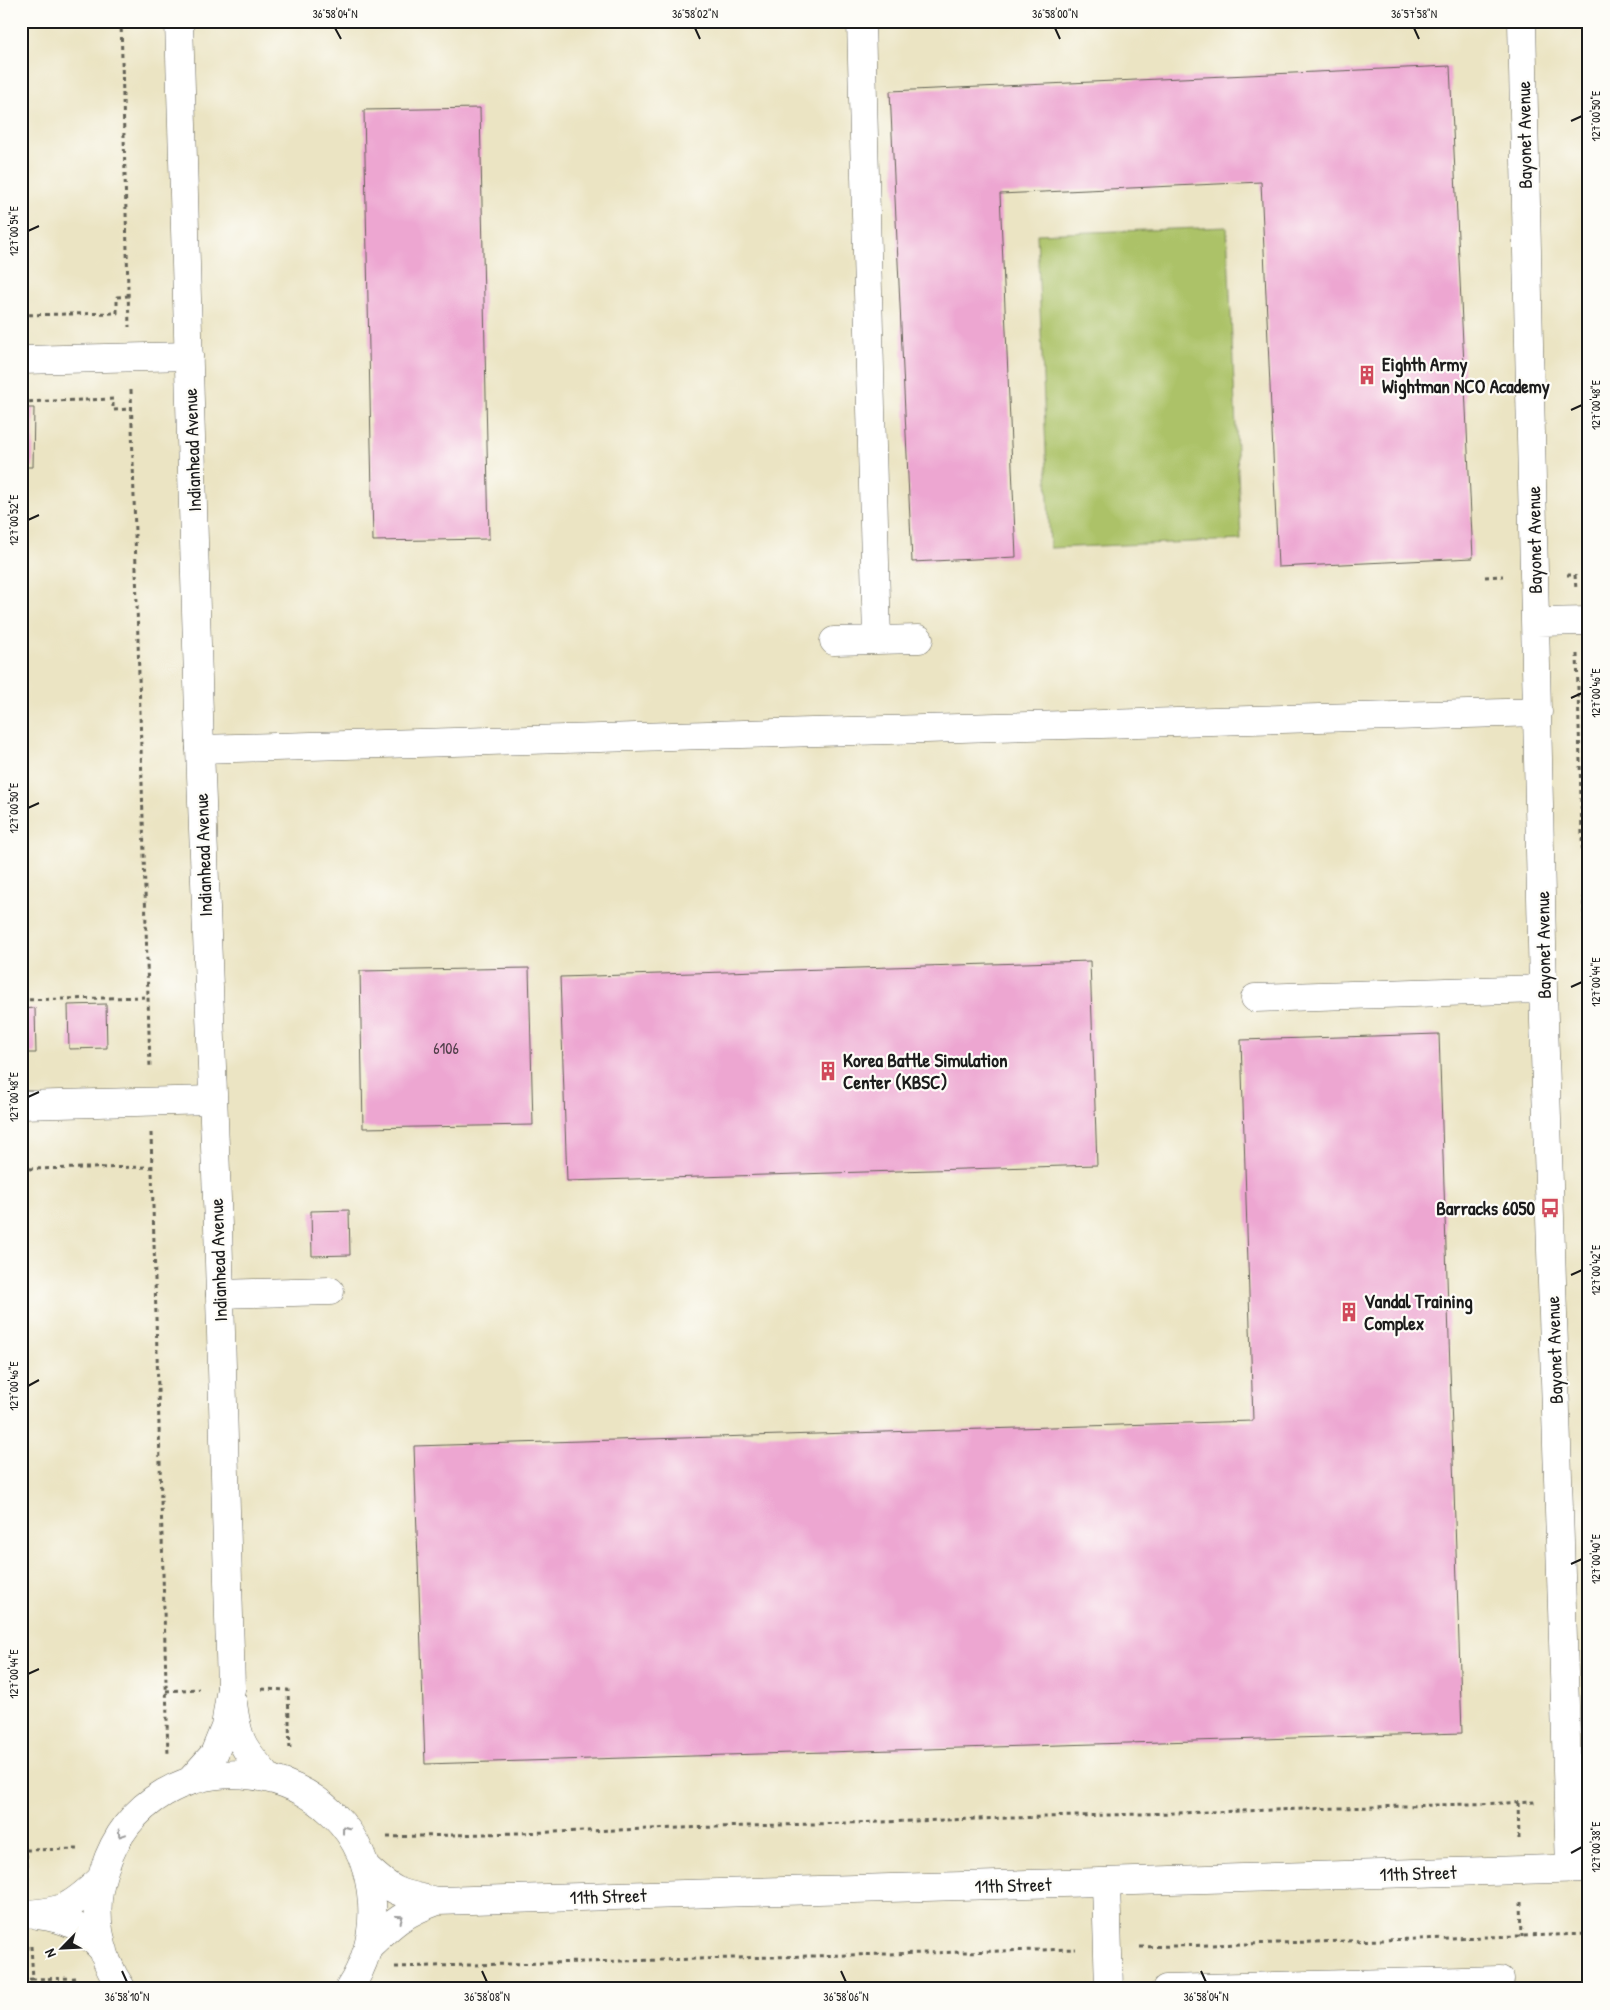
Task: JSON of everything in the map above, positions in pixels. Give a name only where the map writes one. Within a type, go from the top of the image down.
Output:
[{"type":"main road","name":"Indianhead Avenue","points":[[179,21],[200,749],[220,1294],[231,1688]]},
{"type":"main road","points":[[861,21],[877,640]]},
{"type":"main road","name":"Bayonet Avenue","points":[[1522,21],[1543,989],[1568,1801],[1579,1868]]},
{"type":"main road","points":[[21,360],[189,356]]},
{"type":"main road","points":[[1536,622],[1583,621]]},
{"type":"main road","points":[[834,641],[919,639]]},
{"type":"main road","points":[[200,749],[1538,712]]},
{"type":"main road","points":[[1255,998],[1543,989]]},
{"type":"main road","points":[[21,1105],[212,1100]]},
{"type":"main road","points":[[220,1294],[330,1291]]},
{"type":"main road","points":[[231,1688],[236,1732],[246,1752],[269,1778]]},
{"type":"main road","points":[[190,1780],[214,1754],[225,1727],[231,1688]]},
{"type":"main road","points":[[122,1989],[104,1952],[97,1915],[101,1879],[114,1844],[136,1815],[155,1799],[190,1780],[230,1773],[269,1778],[296,1788],[328,1810],[350,1835],[365,1866],[372,1906],[369,1946],[361,1968],[349,1989]]},
{"type":"main road","points":[[365,1866],[386,1886],[407,1895],[437,1901]]},
{"type":"main road","name":"11th Street","points":[[437,1901],[1579,1868]]},
{"type":"main road","points":[[25,1914],[63,1910],[79,1900],[101,1879]]},
{"type":"main road","points":[[1106,1883],[1110,1989]]},
{"type":"main road","points":[[369,1946],[392,1924],[410,1911],[437,1901]]},
{"type":"main road","points":[[25,1914],[59,1918],[76,1926],[84,1930],[104,1952]]},
{"type":"main road","points":[[1166,1989],[1444,1985],[1500,1980]]},
{"type":"path","points":[[21,315],[117,313],[116,297],[129,296]]},
{"type":"path","points":[[21,402],[113,399],[113,410],[132,409]]},
{"type":"path","points":[[1485,577],[1575,575],[1583,621],[1589,1086]]},
{"type":"path","points":[[21,1000],[148,998]]},
{"type":"path","points":[[21,1169],[152,1167]]},
{"type":"path","points":[[168,1765],[166,1689],[231,1688],[288,1690],[290,1756]]},
{"type":"path","points":[[386,1837],[1568,1801]]},
{"type":"path","points":[[21,1850],[81,1849]]},
{"type":"path","points":[[386,1968],[1589,1934]]},
{"type":"path","points":[[21,1980],[80,1978]]},
{"type":"green space","points":[[1227,227],[1241,540],[1050,548],[1037,234]]},
{"type":"building","name":"Eighth Army Wightman NCO Academy","points":[[1450,66],[1473,558],[1278,567],[1261,182],[1000,194],[1016,557],[912,562],[890,91]]},
{"type":"building","points":[[480,108],[489,539],[373,541],[364,110]]},
{"type":"building","points":[[21,408],[34,408],[33,467],[21,467]]},
{"type":"building","name":"Korea Battle Simulation Center (KBSC)","points":[[1090,961],[1097,1165],[567,1181],[560,977]]},
{"type":"building","points":[[529,968],[533,1125],[363,1128],[360,971]]},
{"type":"building","points":[[106,1004],[107,1048],[69,1049],[68,1005]]},
{"type":"building","points":[[35,1008],[36,1053],[21,1053],[21,1009]]},
{"type":"building","name":"Vandal Training Complex","points":[[1439,1034],[1462,1733],[425,1764],[414,1446],[1253,1421],[1241,1040]]},
{"type":"building","points":[[349,1210],[350,1255],[312,1256],[311,1211]]},
{"type":"place","name":"Eighth Army Wightman NCO Academy","points":[[1367,375]]},
{"type":"place","name":"Korea Battle Simulation Center (KBSC)","points":[[828,1071]]},
{"type":"place","name":"Barracks 6050","points":[[1550,1208]]},
{"type":"place","name":"Vandal Training Complex","points":[[1349,1312]]}]
